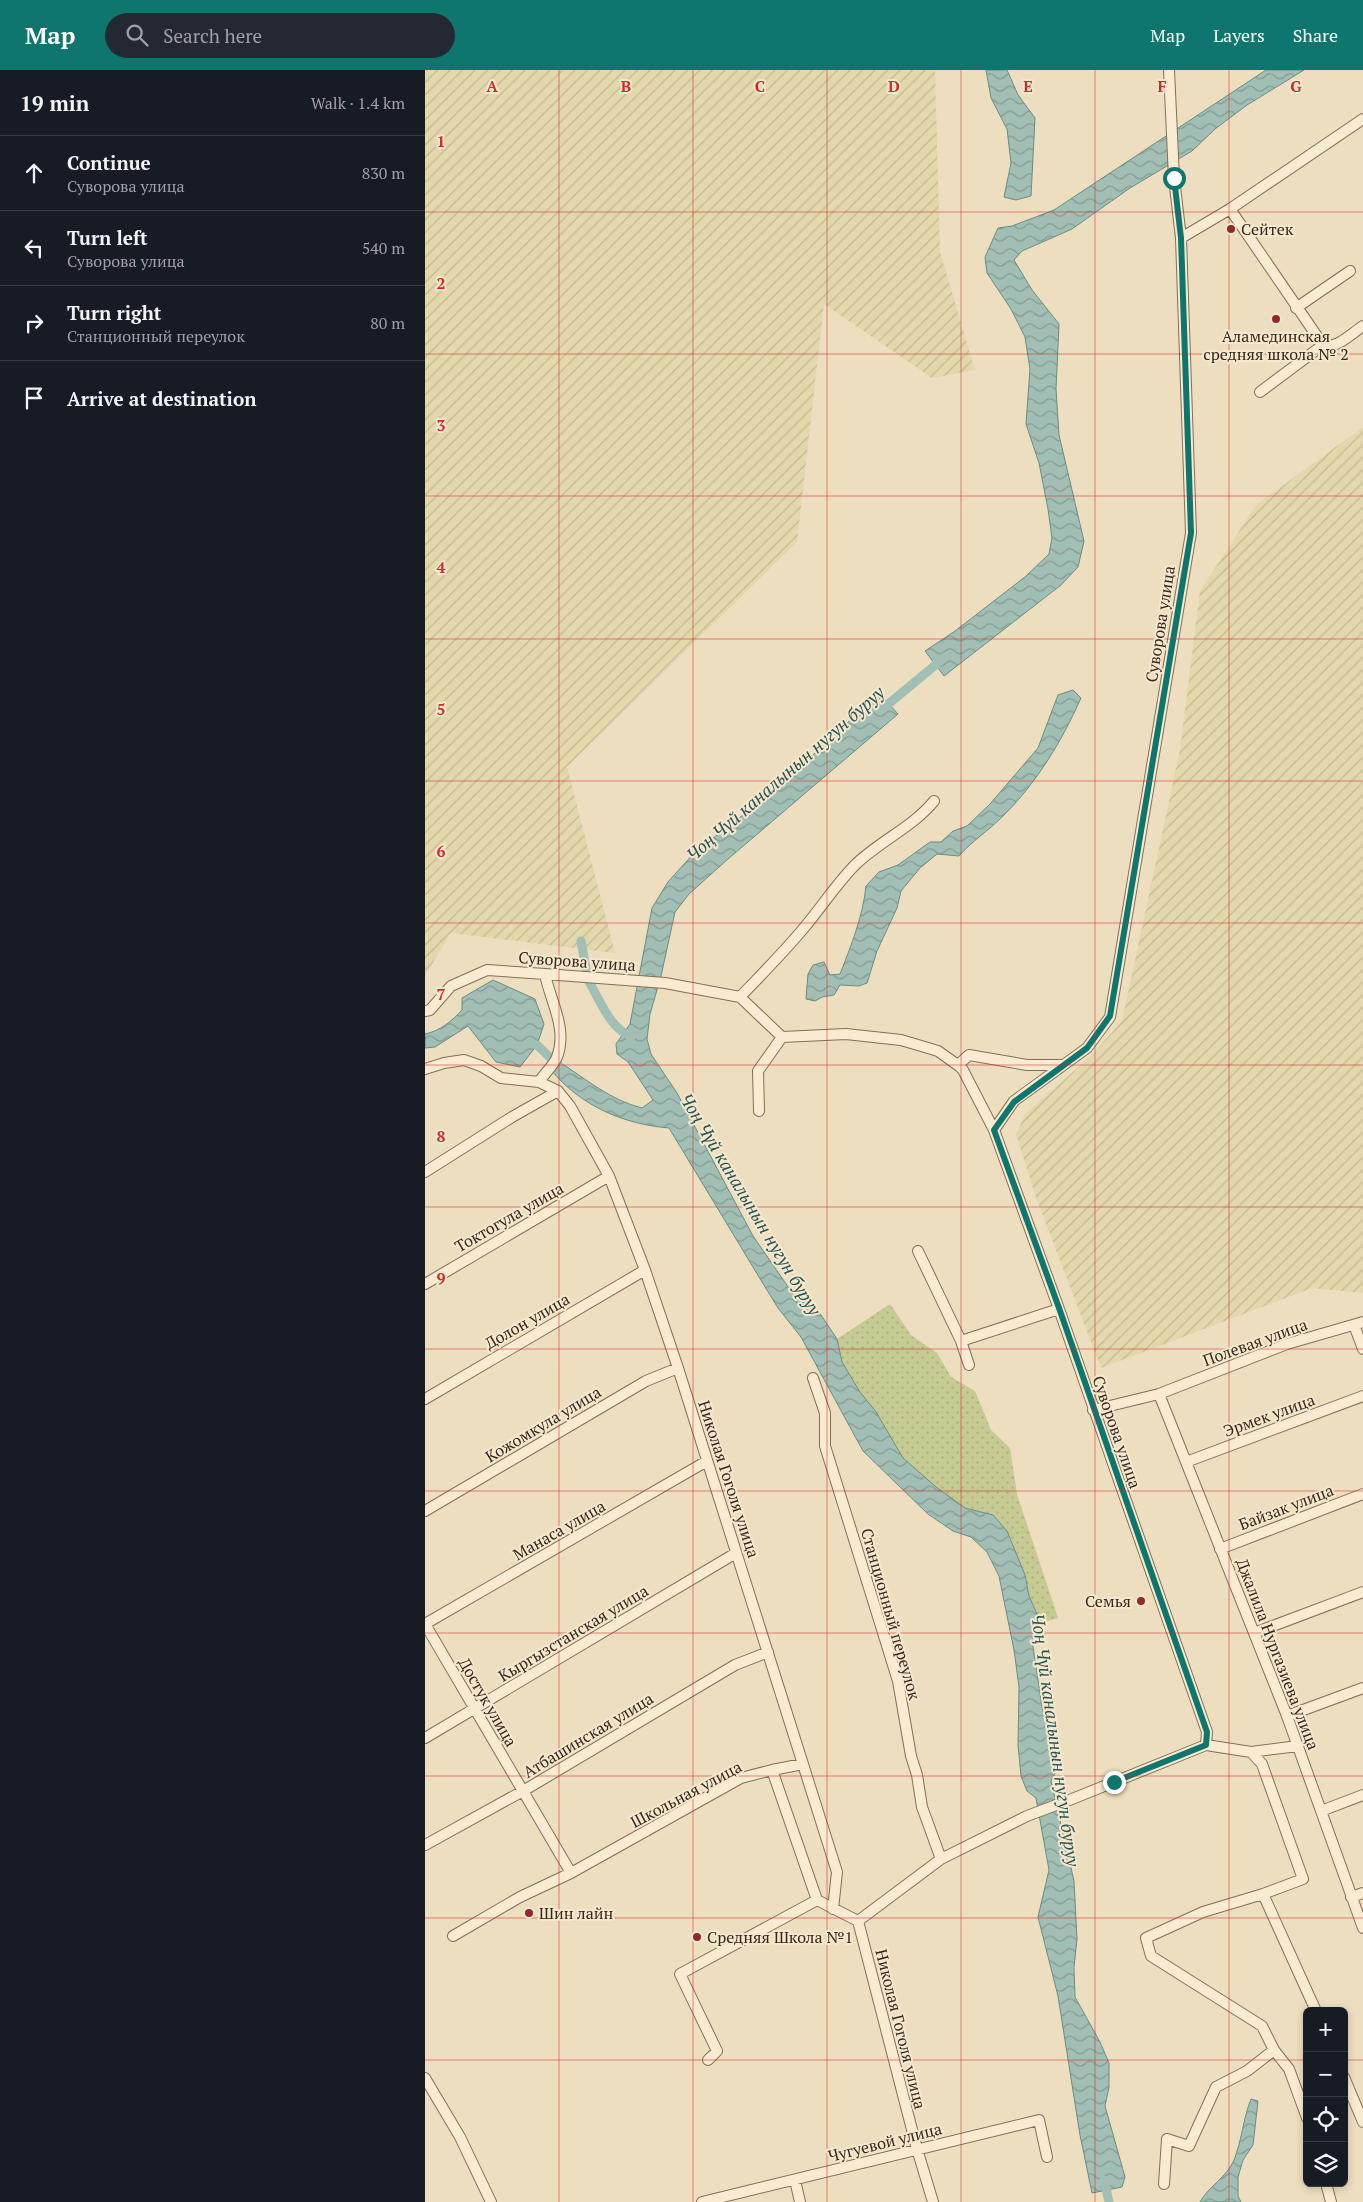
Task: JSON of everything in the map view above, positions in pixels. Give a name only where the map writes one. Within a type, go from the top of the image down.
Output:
[{"type":"street","name":"Суворова улица","points":[[994,1130],[1014,1102],[1087,1048],[1110,1016],[1191,533],[1181,238],[1174,164],[1169,70]]},
{"type":"street","points":[[1181,238],[1230,209],[1363,119]]},
{"type":"street","points":[[1230,209],[1323,345],[1329,347],[1335,345],[1363,326]]},
{"type":"street","points":[[1296,308],[1350,271]]},
{"type":"street","points":[[1260,392],[1323,345]]},
{"type":"street","points":[[759,1111],[758,1072],[781,1037],[740,997],[802,930],[840,881],[857,863],[891,836],[917,819],[934,801]]},
{"type":"street","name":"Суворова улица","points":[[425,1011],[430,1010],[451,986],[487,970],[665,983],[740,997]]},
{"type":"street","points":[[539,1082],[557,1058],[560,1036],[557,1009],[548,990],[545,974]]},
{"type":"street","name":"Суворова улица","points":[[781,1037],[846,1034],[901,1040],[938,1051],[963,1070],[994,1130],[1059,1308],[1093,1410],[1207,1732],[1206,1745]]},
{"type":"street","points":[[958,1066],[969,1055],[1027,1065],[1063,1065]]},
{"type":"street","name":"Николая Гоголя улица","points":[[425,1069],[444,1063],[464,1060],[481,1066],[501,1078],[539,1082],[558,1091],[570,1106],[609,1176],[645,1270],[837,1872],[833,1909]]},
{"type":"street","points":[[425,1172],[512,1116],[558,1091]]},
{"type":"street","name":"Токтогула улица","points":[[425,1284],[609,1176]]},
{"type":"street","points":[[918,1250],[961,1342],[969,1365]]},
{"type":"street","name":"Долон улица","points":[[425,1399],[645,1270]]},
{"type":"street","points":[[961,1342],[1059,1308]]},
{"type":"street","points":[[1358,1324],[1363,1349]]},
{"type":"street","name":"Полевая улица","points":[[1093,1410],[1159,1394],[1287,1344],[1358,1324]]},
{"type":"street","name":"Кожомкула улица","points":[[425,1511],[646,1381],[677,1368]]},
{"type":"street","name":"Станционный переулок","points":[[813,1378],[825,1413],[825,1446],[898,1681],[911,1756],[923,1807],[941,1859]]},
{"type":"street","name":"Джалила Нургазиева улица","points":[[1159,1394],[1287,1716],[1363,1928]]},
{"type":"street","name":"Эрмек улица","points":[[1186,1462],[1363,1396]]},
{"type":"street","name":"Манаса улица","points":[[425,1624],[707,1461]]},
{"type":"street","name":"Байзак улица","points":[[1221,1549],[1363,1494]]},
{"type":"street","name":"Кыргызстанская улица","points":[[425,1738],[736,1553]]},
{"type":"street","points":[[1254,1633],[1363,1592]]},
{"type":"street","name":"Достук улица","points":[[425,1624],[571,1873]]},
{"type":"street","name":"Атбашинская улица","points":[[425,1845],[523,1791],[735,1665],[768,1652]]},
{"type":"street","points":[[1287,1716],[1363,1688]]},
{"type":"street","points":[[772,1770],[817,1900],[858,1921],[941,1859],[1027,1816],[1072,1798],[1206,1745],[1251,1752],[1298,1746]]},
{"type":"street","points":[[1251,1752],[1262,1764],[1303,1879],[1263,1894],[1203,1912],[1145,1938],[1151,1956],[1262,2026],[1274,2050],[1289,2069],[1303,2107]]},
{"type":"street","name":"Школьная улица","points":[[453,1936],[520,1897],[571,1873],[741,1778],[803,1764]]},
{"type":"street","points":[[1321,1811],[1363,1795]]},
{"type":"street","points":[[1351,1897],[1363,1892]]},
{"type":"street","points":[[1263,1894],[1314,2007]]},
{"type":"street","points":[[708,2060],[717,2051],[680,1974],[817,1900]]},
{"type":"street","name":"Николая Гоголя улица","points":[[858,1921],[917,2150],[933,2202]]},
{"type":"street","points":[[1164,2184],[1167,2139],[1189,2146],[1217,2087],[1247,2072],[1274,2050]]},
{"type":"street","points":[[425,2078],[429,2094],[460,2138],[491,2202]]},
{"type":"street","points":[[1348,2087],[1363,2122]]},
{"type":"street","name":"Чугуевой улица","points":[[702,2202],[1039,2120],[1047,2157]]},
{"type":"street","points":[[795,2180],[801,2202]]},
{"type":"street","points":[[1327,2187],[1331,2202]]},
{"type":"shaded area","points":[[425,70],[935,70],[940,252],[975,370],[932,378],[824,304],[797,542],[567,767],[615,953],[451,933],[425,976]]},
{"type":"shaded area","points":[[1363,427],[1363,1293],[1312,1288],[1101,1368],[1035,1195],[1016,1134],[1026,1113],[1090,1057],[1122,1021],[1180,750],[1200,591],[1256,505]]},
{"type":"green space","points":[[890,1304],[911,1335],[937,1353],[951,1377],[975,1391],[991,1430],[1010,1448],[1017,1494],[1058,1618],[1041,1623],[1029,1596],[1025,1575],[1007,1531],[993,1515],[965,1508],[936,1487],[903,1458],[876,1412],[860,1392],[842,1362],[837,1339]]},
{"type":"water","points":[[986,70],[1007,70],[1018,95],[1035,118],[1031,196],[1016,200],[1004,197],[1011,163],[1007,129],[991,98]]},
{"type":"water","points":[[1266,70],[1304,70],[1247,105],[1215,129],[1192,151],[1130,188],[1072,229],[1022,251],[1014,260],[1032,290],[1059,324],[1056,389],[1059,435],[1084,541],[1078,567],[1061,585],[944,676],[925,651],[955,631],[1025,577],[1049,554],[1052,538],[1039,463],[1026,424],[1030,369],[1025,337],[1011,309],[987,273],[985,257],[998,228],[1012,226],[1054,210]]},
{"type":"water","points":[[1073,690],[1081,698],[1057,746],[1026,791],[997,822],[959,856],[937,854],[920,868],[901,891],[897,908],[877,951],[867,983],[859,986],[840,985],[834,995],[822,997],[815,1001],[806,999],[808,974],[813,965],[824,962],[830,975],[840,974],[859,920],[866,886],[879,872],[898,865],[930,842],[941,842],[953,831],[967,826],[990,804],[1038,748],[1058,695]]},
{"type":"water","points":[[879,693],[898,714],[728,859],[689,894],[675,912],[661,976],[650,1014],[647,1039],[651,1054],[677,1093],[753,1236],[793,1294],[809,1297],[837,1339],[842,1362],[860,1392],[876,1412],[903,1458],[936,1487],[965,1508],[993,1515],[1007,1531],[1025,1575],[1029,1596],[1041,1623],[1032,1640],[1042,1707],[1059,1766],[1051,1781],[1074,1881],[1077,1939],[1074,1967],[1075,1997],[1100,2042],[1109,2063],[1109,2087],[1105,2106],[1125,2177],[1122,2187],[1092,2193],[1080,2135],[1058,1996],[1038,1917],[1049,1870],[1036,1798],[1027,1791],[1021,1776],[1018,1745],[1019,1687],[1014,1650],[999,1576],[987,1552],[971,1537],[953,1531],[928,1514],[863,1451],[801,1337],[778,1308],[669,1128],[635,1122],[604,1111],[576,1094],[551,1070],[558,1061],[588,1082],[619,1100],[642,1108],[653,1100],[628,1062],[617,1054],[616,1044],[630,1024],[652,908],[668,882],[694,853],[779,787]]},
{"type":"water","points":[[493,980],[535,999],[544,1024],[537,1045],[520,1067],[496,1062],[468,1026],[435,1047],[425,1048],[425,1034],[436,1031],[450,1022],[462,1010],[462,998]]},
{"type":"water","points":[[1251,2099],[1258,2101],[1253,2145],[1243,2160],[1238,2177],[1238,2196],[1241,2202],[1200,2202],[1234,2160]]},
{"type":"waterway","name":"Чоң Чүй каналынын нугун буруу","points":[[880,711],[945,657]]},
{"type":"waterway","points":[[581,941],[586,969]]},
{"type":"waterway","points":[[589,982],[612,1021],[618,1028],[632,1036]]},
{"type":"waterway","points":[[537,1045],[559,1066]]},
{"type":"waterway","name":"Чоң Чүй каналынын нугун буруу","points":[[1104,2180],[1109,2202]]},
{"type":"place","name":"Сейтек","points":[[1231,229]]},
{"type":"place","name":"Аламединская средняя школа № 2","points":[[1276,319]]},
{"type":"place","name":"Семья","points":[[1141,1601]]},
{"type":"place","name":"Шин лайн","points":[[529,1913]]},
{"type":"place","name":"Средняя Школа №1","points":[[697,1937]]},
{"type":"route","points":[[1114,1782],[1206,1745],[1207,1732],[1093,1410],[1059,1308],[994,1130],[1014,1102],[1087,1048],[1110,1016],[1191,533],[1181,238],[1174,178]]}]
